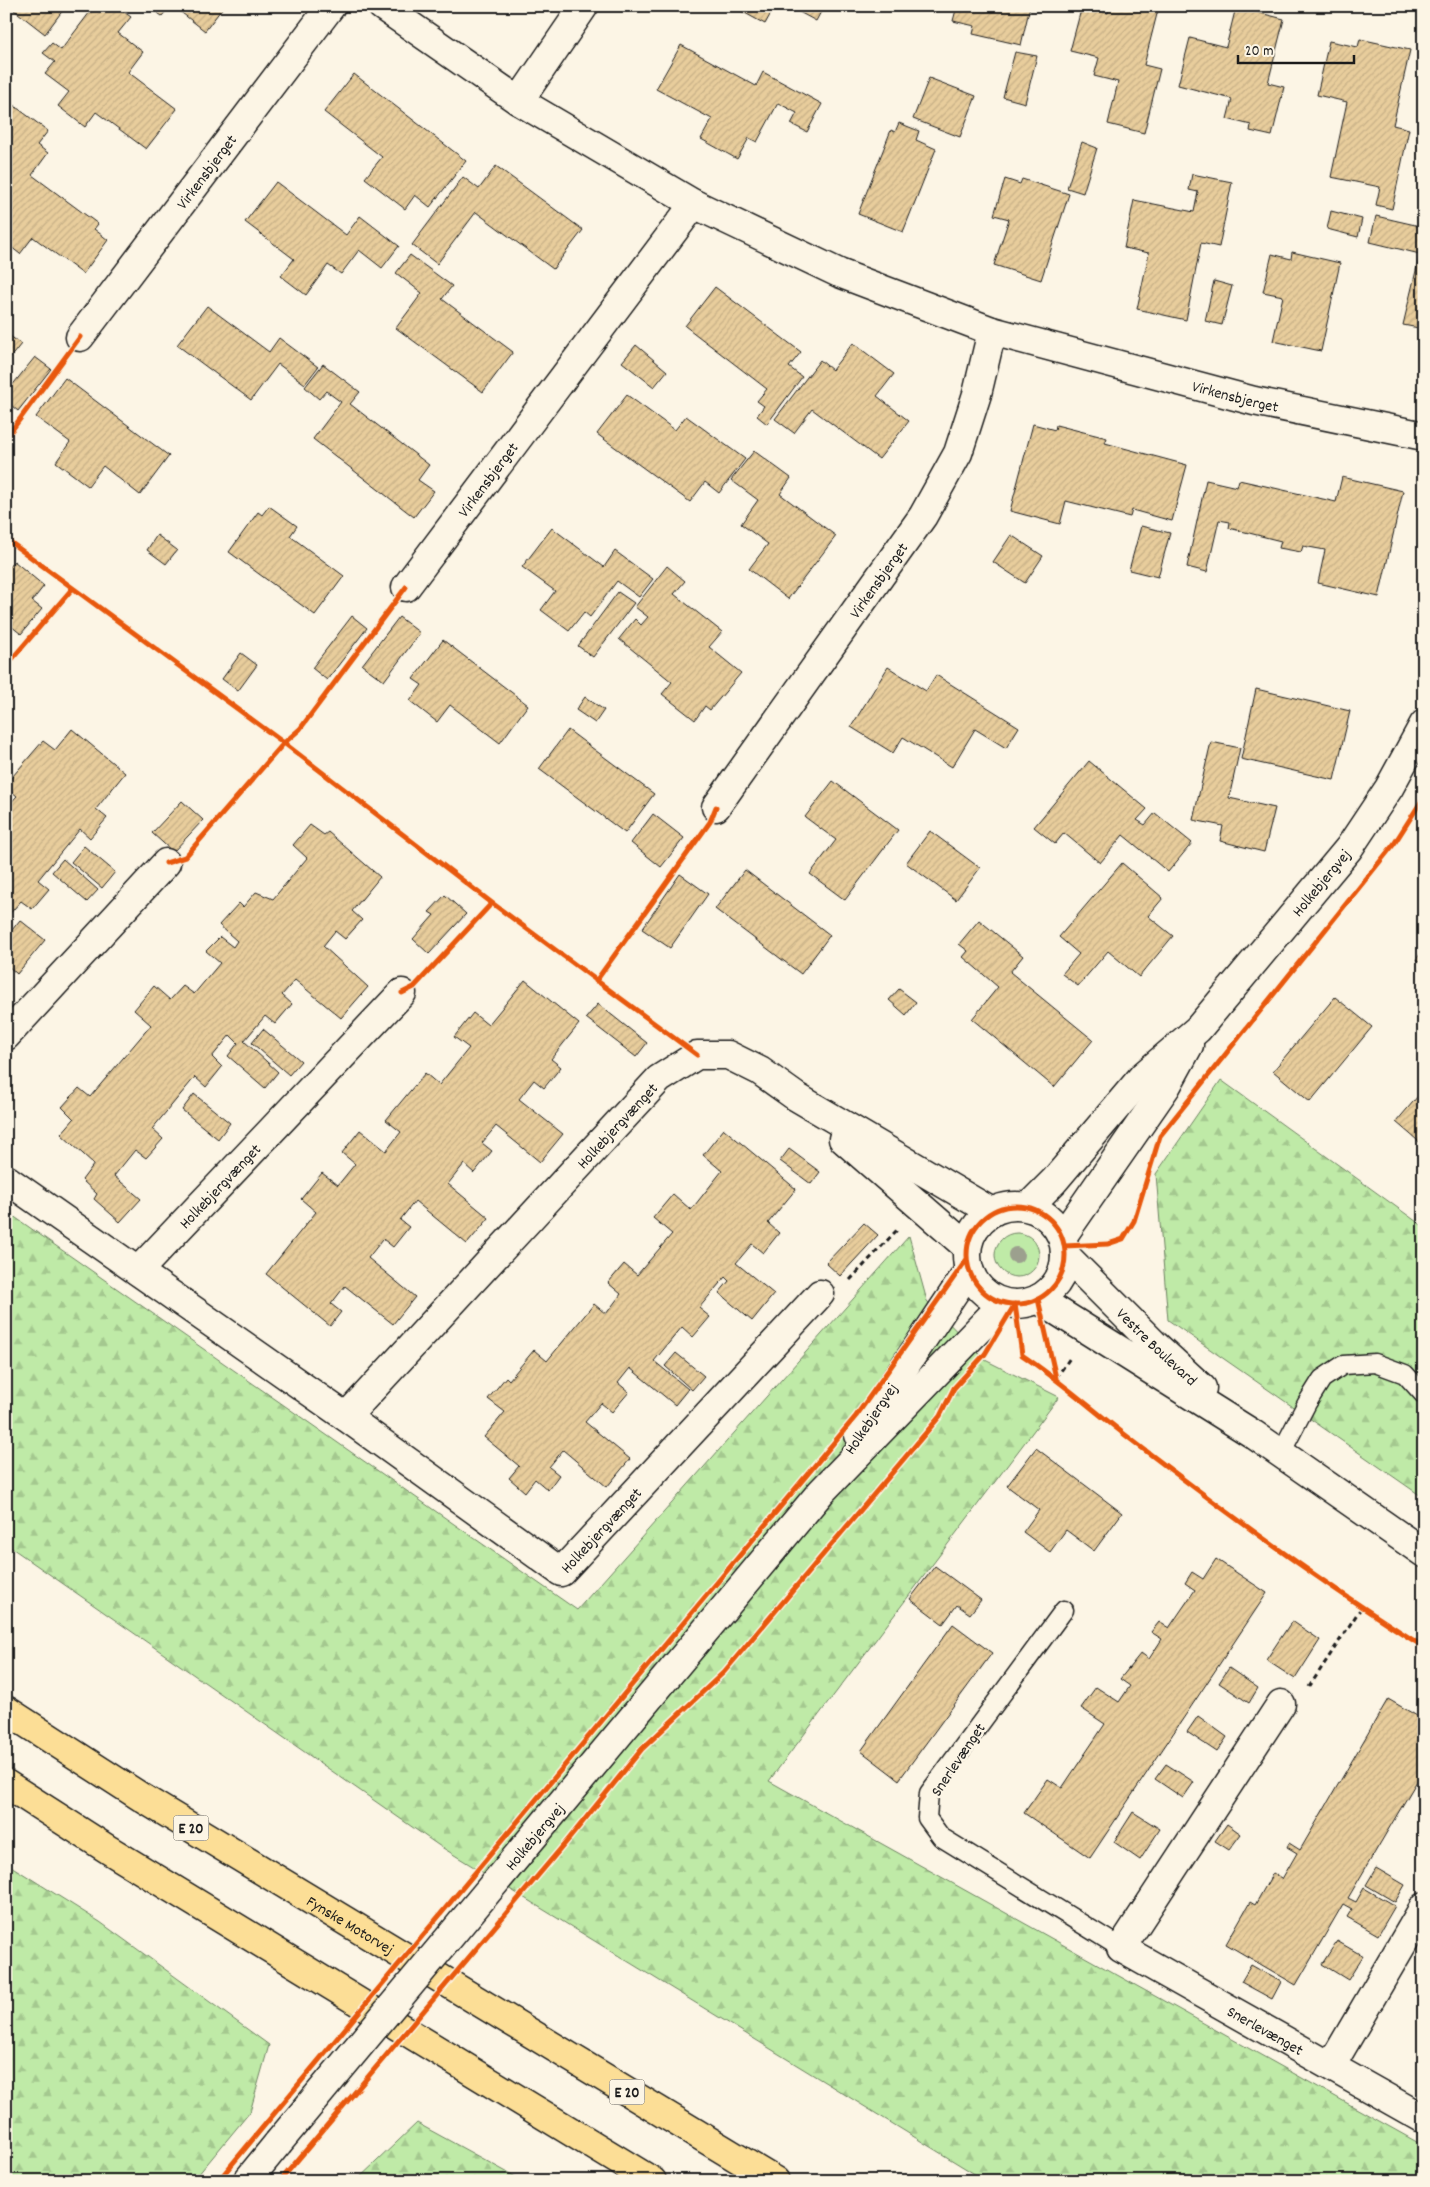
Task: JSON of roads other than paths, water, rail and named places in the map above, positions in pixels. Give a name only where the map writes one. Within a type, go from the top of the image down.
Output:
[{"type":"highway","name":"Fynske Motorvej","points":[[6,1710],[144,1799],[775,2181]]},
{"type":"highway","points":[[6,1784],[109,1850],[652,2181]]},
{"type":"street","name":"Virkensbjerget","points":[[80,337],[331,6]]},
{"type":"street","name":"Virkensbjerget","points":[[382,6],[519,101],[694,204],[840,273],[992,330],[1254,401],[1424,436]]},
{"type":"street","points":[[519,101],[584,6]]},
{"type":"street","name":"Virkensbjerget","points":[[406,587],[694,204]]},
{"type":"street","name":"Virkensbjerget","points":[[716,807],[923,516],[958,454],[977,394],[992,330]]},
{"type":"street","name":"Holkebjergvej","points":[[1028,1207],[1054,1181],[1143,1076],[1198,1029],[1349,848],[1389,788],[1424,724]]},
{"type":"street","points":[[6,1036],[166,863]]},
{"type":"street","name":"Holkebjergvænget","points":[[138,1271],[402,993]]},
{"type":"street","name":"Holkebjergvej","points":[[1064,1246],[1166,1087],[1198,1029]]},
{"type":"street","name":"Holkebjergvænget","points":[[346,1417],[659,1079],[697,1055],[728,1055],[760,1071],[795,1096],[992,1212]]},
{"type":"street","name":"Holkebjergvænget","points":[[795,1096],[919,1205],[968,1259]]},
{"type":"street","name":"Holkebjergvænget","points":[[6,1179],[346,1417],[561,1572],[820,1294]]},
{"type":"street","points":[[1003,1207],[1028,1207],[1042,1213],[1054,1224],[1064,1246],[1063,1268],[1058,1280],[1049,1291],[1038,1299],[1015,1304],[1004,1303],[989,1296],[977,1286],[968,1259],[972,1233],[980,1221],[992,1212],[1003,1207]]},
{"type":"street","name":"Vestre Boulevard","points":[[1064,1246],[1153,1343],[1253,1434]]},
{"type":"street","name":"Holkebjergvej","points":[[821,1492],[968,1259]]},
{"type":"street","name":"Vestre Boulevard","points":[[1038,1299],[1253,1434],[1424,1553]]},
{"type":"street","name":"Holkebjergvej","points":[[247,2181],[821,1492],[1004,1303]]},
{"type":"street","points":[[1121,1948],[1280,1704]]},
{"type":"street","points":[[1331,2066],[1424,1907]]},
{"type":"street","name":"Snerlevænget","points":[[1121,1948],[1424,2118]]},
{"type":"lane","points":[[1281,1453],[1322,1379],[1343,1365],[1375,1363],[1405,1374],[1424,1394]]},
{"type":"lane","name":"Snerlevænget","points":[[1064,1610],[930,1793],[927,1818],[941,1837],[1121,1948]]}]
